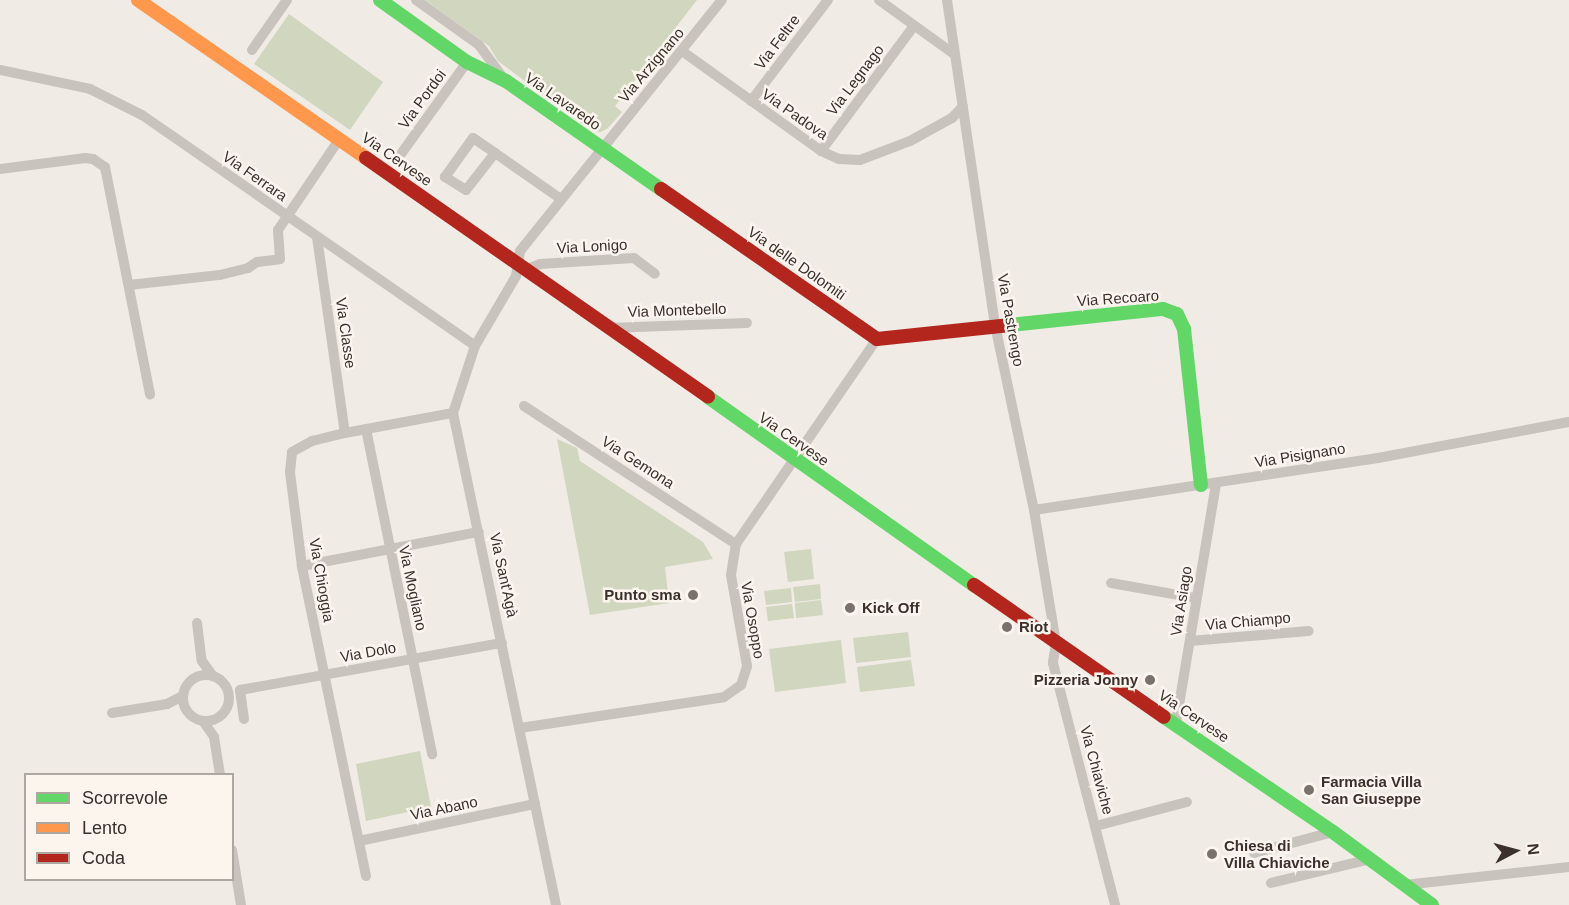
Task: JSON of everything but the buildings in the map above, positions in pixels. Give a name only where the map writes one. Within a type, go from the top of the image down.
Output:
[{"type":"main road","name":"Via Cervese","points":[[138,0],[340,138],[1056,643],[1334,832],[1432,905]]},
{"type":"main road","name":"Via Lavaredo","points":[[380,0],[467,62],[506,81],[601,147]]},
{"type":"main road","name":"Via delle Dolomiti","points":[[601,147],[877,339]]},
{"type":"main road","name":"Via Recoaro","points":[[995,325],[1163,309],[1177,314],[1184,329],[1201,485]]},
{"type":"main road","points":[[877,339],[995,325]]},
{"type":"street","points":[[252,50],[287,0]]},
{"type":"street","name":"Via Lavaredo","points":[[416,0],[479,45],[506,81]]},
{"type":"street","name":"Via Arzignano","points":[[522,266],[520,251],[601,147],[722,0]]},
{"type":"street","name":"Via Feltre","points":[[751,101],[828,0]]},
{"type":"street","points":[[879,0],[954,54]]},
{"type":"street","name":"Via Pastrengo","points":[[947,0],[995,325],[1034,510],[1056,643]]},
{"type":"street","name":"Via Legnago","points":[[821,151],[914,27]]},
{"type":"street","name":"Via Padova","points":[[682,51],[821,151],[839,159],[860,160],[910,141],[952,118],[963,106]]},
{"type":"street","name":"Via Pordoi","points":[[401,154],[467,62]]},
{"type":"street","name":"Via Ferrara","points":[[0,70],[90,89],[142,115],[475,346]]},
{"type":"street","points":[[129,285],[220,275],[248,268],[257,262],[280,259],[278,230],[340,138]]},
{"type":"street","points":[[495,153],[466,190],[445,177],[473,138],[495,153],[561,199]]},
{"type":"street","points":[[0,169],[85,158],[101,163],[110,183],[150,394]]},
{"type":"street","name":"Via Classe","points":[[317,237],[345,433]]},
{"type":"street","name":"Via Lonigo","points":[[522,266],[634,258],[655,274]]},
{"type":"street","points":[[453,413],[475,346],[522,266]]},
{"type":"street","name":"Via Montebello","points":[[608,327],[747,323]]},
{"type":"street","name":"Via Osoppo","points":[[520,728],[724,697],[741,685],[747,666],[731,580],[736,544],[877,339]]},
{"type":"street","name":"Via Gemona","points":[[524,405],[736,544]]},
{"type":"street","name":"Via Chioggia","points":[[366,876],[302,566],[290,472],[292,453],[312,441],[453,413]]},
{"type":"street","name":"Via Sant'Agà","points":[[453,413],[556,905]]},
{"type":"street","name":"Via Pisignano","points":[[1034,510],[1378,458],[1569,422]]},
{"type":"street","name":"Via Mogliano","points":[[366,429],[432,754]]},
{"type":"street","name":"Via Asiago","points":[[1176,723],[1195,598],[1216,483]]},
{"type":"street","points":[[302,566],[479,532]]},
{"type":"street","points":[[1111,583],[1195,598]]},
{"type":"street","points":[[197,623],[202,661],[213,676],[234,692],[244,719]]},
{"type":"street","name":"Via Chiampo","points":[[1190,640],[1309,631]]},
{"type":"street","name":"Via Dolo","points":[[234,692],[502,643]]},
{"type":"street","name":"Via Chiaviche","points":[[1056,643],[1053,663],[1115,905]]},
{"type":"street","points":[[202,661],[195,678],[189,683],[184,702],[196,719],[203,721],[222,716]]},
{"type":"street","points":[[195,678],[213,676]]},
{"type":"street","points":[[214,737],[234,692]]},
{"type":"street","points":[[112,713],[184,702]]},
{"type":"street","points":[[203,721],[214,737],[220,773]]},
{"type":"street","points":[[1096,826],[1187,802]]},
{"type":"street","name":"Via Abano","points":[[359,841],[535,804]]},
{"type":"street","points":[[1254,853],[1334,832]]},
{"type":"street","points":[[1271,883],[1371,859]]},
{"type":"street","points":[[234,861],[242,905]]},
{"type":"street","points":[[1404,885],[1569,867]]},
{"type":"green space","points":[[425,0],[697,0],[615,106],[622,112],[608,128],[601,132],[592,131],[498,61],[489,46]]},
{"type":"green space","points":[[289,14],[383,82],[350,130],[254,64]]},
{"type":"green space","points":[[557,439],[577,448],[580,461],[703,542],[713,559],[665,567],[669,603],[590,615]]},
{"type":"green space","points":[[811,549],[814,579],[788,582],[784,552]]},
{"type":"green space","points":[[820,584],[821,599],[795,602],[793,587]]},
{"type":"green space","points":[[791,588],[792,602],[766,605],[764,591]]},
{"type":"green space","points":[[821,600],[823,615],[796,618],[795,603]]},
{"type":"green space","points":[[792,604],[794,618],[768,621],[766,607]]},
{"type":"green space","points":[[908,632],[911,657],[856,663],[853,638]]},
{"type":"green space","points":[[841,640],[846,683],[775,692],[769,649]]},
{"type":"green space","points":[[911,660],[915,686],[860,692],[857,667]]},
{"type":"green space","points":[[420,751],[431,807],[366,821],[356,764]]},
{"type":"traffic: fast","points":[[380,0],[467,62],[506,81],[661,189]]},
{"type":"traffic: fast","points":[[1010,325],[1163,309],[1177,314],[1184,329],[1201,485]]},
{"type":"traffic: fast","points":[[708,397],[974,585]]},
{"type":"traffic: fast","points":[[1164,717],[1333,832],[1432,905]]},
{"type":"traffic: slow","points":[[138,0],[366,158]]},
{"type":"traffic: jam","points":[[366,158],[708,397]]},
{"type":"traffic: jam","points":[[661,189],[877,339],[1010,325]]},
{"type":"traffic: jam","points":[[974,585],[1164,717]]},
{"type":"place","name":"Punto sma","points":[[693,595]]},
{"type":"place","name":"Kick Off","points":[[850,608]]},
{"type":"place","name":"Riot","points":[[1007,627]]},
{"type":"place","name":"Pizzeria Jonny","points":[[1150,680]]},
{"type":"place","name":"Farmacia Villa San Giuseppe","points":[[1309,790]]},
{"type":"place","name":"Chiesa di Villa Chiaviche","points":[[1212,854]]}]
